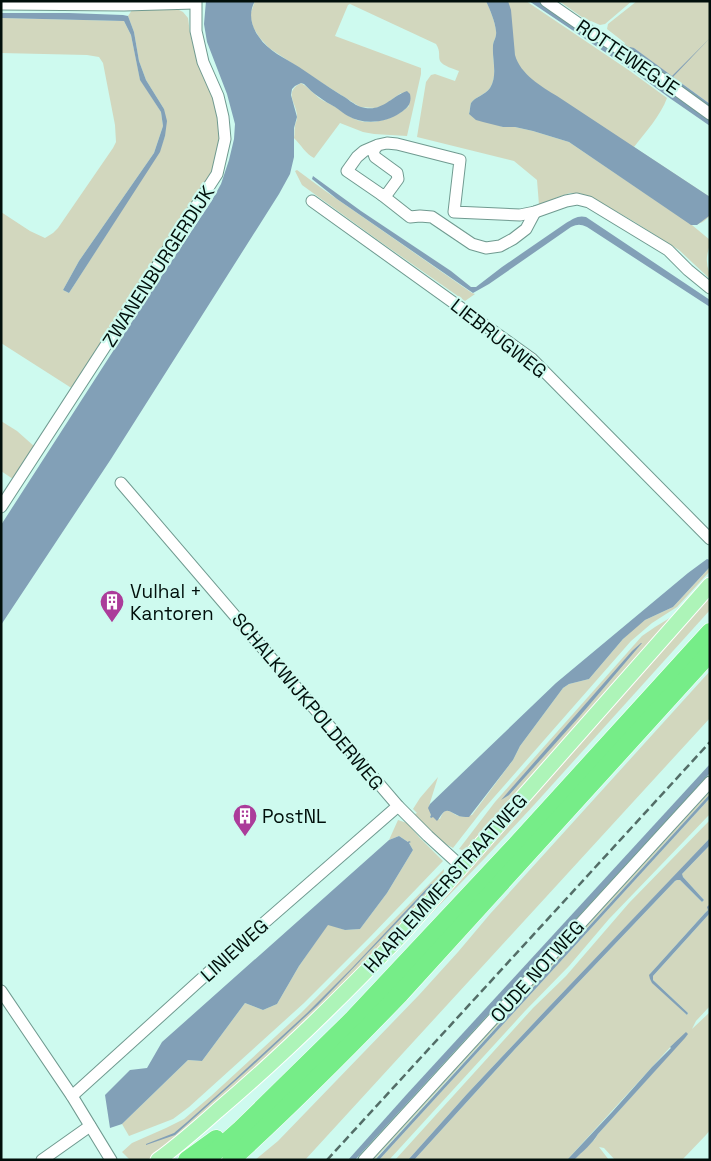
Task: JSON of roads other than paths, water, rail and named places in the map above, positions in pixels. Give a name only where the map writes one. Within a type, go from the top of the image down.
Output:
[{"type":"highway","points":[[206,1160],[241,1129],[353,1019],[518,844],[710,632]]},
{"type":"highway","points":[[231,1160],[308,1088],[400,994],[710,653]]},
{"type":"highway","points":[[186,1160],[268,1103]]},
{"type":"main road","name":"HAARLEMMERSTRAATWEG","points":[[158,1160],[218,1111],[278,1057],[362,976],[462,867],[710,585]]},
{"type":"street","name":"ROTTEWEGJE","points":[[546,1],[623,51],[710,114]]},
{"type":"street","points":[[1,4],[124,5],[196,2]]},
{"type":"street","name":"ZWANENBURGERDIJK","points":[[1,508],[217,174],[225,139],[223,117],[218,96],[203,62],[196,31],[196,2]]},
{"type":"street","points":[[454,212],[460,160],[396,144],[378,145],[364,151],[347,171],[410,217],[432,217],[454,212],[520,215],[566,201],[577,199],[589,202],[668,250],[710,288]]},
{"type":"street","points":[[378,145],[374,151],[375,157],[397,173],[398,179],[387,194],[382,195]]},
{"type":"street","name":"LIEBRUGWEG","points":[[312,201],[532,359],[710,539]]},
{"type":"street","points":[[432,217],[472,244],[486,248],[500,246],[526,230],[535,212]]},
{"type":"street","name":"SCHALKWIJKPOLDERWEG","points":[[121,482],[398,806],[462,867]]},
{"type":"street","name":"OUDE NOTWEG","points":[[364,1160],[710,782]]},
{"type":"street","name":"LINIEWEG","points":[[72,1096],[241,942],[398,806]]},
{"type":"street","points":[[1,991],[72,1096],[111,1160]]},
{"type":"street","points":[[42,1160],[90,1126]]},
{"type":"water","points":[[206,1],[255,1],[251,19],[256,33],[263,42],[277,54],[358,106],[375,108],[386,104],[407,91],[410,94],[410,103],[405,109],[388,119],[367,122],[346,115],[304,84],[301,83],[292,89],[291,95],[297,117],[294,128],[294,157],[290,174],[111,459],[1,625],[1,525],[211,202],[221,184],[229,160],[235,124],[227,94],[207,42],[204,24]]},
{"type":"water","points":[[486,1],[508,1],[511,10],[515,55],[522,68],[532,79],[710,197],[709,216],[697,225],[691,225],[569,142],[533,131],[483,122],[476,120],[469,114],[471,103],[490,88],[494,78],[493,46],[496,31]]},
{"type":"water","points":[[529,1],[538,1],[599,40],[710,119],[710,126],[633,71]]},
{"type":"water","points":[[1,13],[69,13],[128,16],[134,32],[139,61],[146,80],[164,109],[167,121],[160,152],[69,293],[63,290],[79,261],[154,153],[163,126],[161,112],[140,80],[131,35],[124,21],[1,18]]},
{"type":"water","points":[[710,38],[673,77],[710,104],[710,109],[629,49],[630,47],[634,48],[672,76]]},
{"type":"water","points":[[313,176],[361,211],[451,271],[471,287],[476,287],[566,223],[576,218],[586,217],[710,300],[710,307],[583,225],[571,227],[473,293],[337,199],[312,179]]},
{"type":"water","points":[[707,559],[710,560],[709,568],[673,607],[645,620],[623,639],[589,679],[569,684],[563,688],[520,746],[513,760],[469,817],[446,811],[437,821],[430,817],[428,808],[430,804],[556,683]]},
{"type":"water","points":[[641,643],[579,717],[509,795],[501,800],[632,651]]},
{"type":"water","points":[[710,764],[710,773],[355,1160],[348,1160],[407,1094]]},
{"type":"water","points":[[710,794],[710,798],[379,1160],[375,1160]]},
{"type":"water","points":[[399,836],[411,842],[409,843],[413,850],[387,893],[360,929],[345,930],[328,925],[299,966],[277,1004],[263,1010],[245,1003],[202,1061],[188,1060],[122,1124],[110,1128],[105,1095],[130,1070],[147,1068],[162,1042],[389,840]]},
{"type":"water","points":[[710,838],[710,845],[682,874],[704,900],[702,902],[680,880],[675,881],[515,1049],[414,1160],[408,1160],[467,1094]]},
{"type":"water","points":[[433,884],[318,1005],[252,1066],[175,1135],[146,1145],[174,1133],[233,1081],[307,1013]]},
{"type":"water","points":[[709,905],[710,913],[653,976],[653,980],[688,1013],[687,1015],[652,983],[649,975],[708,910],[707,907]]},
{"type":"water","points":[[686,1032],[688,1034],[685,1038],[590,1144],[574,1160],[567,1160],[670,1047]]},
{"type":"railway","points":[[327,1160],[710,742]]},
{"type":"place","name":"Vulhal + Kantoren","points":[[112,623]]},
{"type":"place","name":"PostNL","points":[[245,837]]}]
